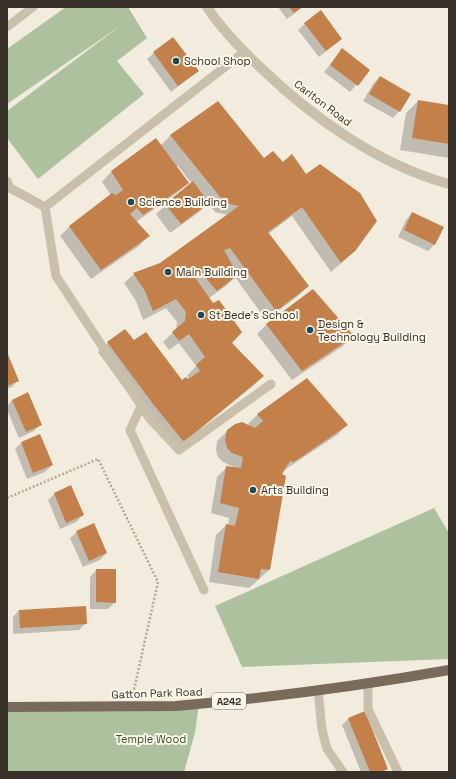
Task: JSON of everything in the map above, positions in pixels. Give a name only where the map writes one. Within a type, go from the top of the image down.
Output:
[{"type":"main road","name":"Gatton Park Road","points":[[7,707],[184,705],[265,698],[449,670]]},
{"type":"street","name":"Carlton Road","points":[[207,7],[244,52],[313,113],[347,137],[403,168],[449,184]]},
{"type":"lane","points":[[7,27],[32,7]]},
{"type":"lane","points":[[45,207],[244,52]]},
{"type":"lane","points":[[7,181],[10,188],[45,207]]},
{"type":"lane","points":[[45,207],[56,276],[150,419],[178,450],[272,384]]},
{"type":"lane","points":[[141,406],[130,430],[204,590]]},
{"type":"lane","points":[[368,683],[368,709],[398,772]]},
{"type":"lane","points":[[318,690],[322,730],[327,749],[343,772]]},
{"type":"path","points":[[7,498],[98,459],[158,582],[130,706]]},
{"type":"green space","points":[[66,7],[128,7],[147,38],[117,61],[144,94],[38,179],[7,138],[7,111],[120,26],[7,104],[7,49]]},
{"type":"green space","points":[[434,508],[449,533],[449,659],[242,667],[215,606]]},
{"type":"green space","name":"Temple Wood","points":[[199,704],[195,733],[184,772],[7,772],[7,707]]},
{"type":"building","points":[[289,7],[302,7],[294,13]]},
{"type":"building","points":[[321,10],[342,39],[326,51],[304,23]]},
{"type":"building","name":"School Shop","points":[[173,37],[199,71],[178,86],[153,52]]},
{"type":"building","points":[[342,48],[370,70],[358,86],[330,65]]},
{"type":"building","points":[[380,76],[411,94],[400,112],[369,94]]},
{"type":"building","points":[[418,100],[449,105],[449,144],[412,138]]},
{"type":"building","name":"Main Building","points":[[218,101],[264,158],[273,151],[283,162],[292,154],[306,174],[320,164],[360,193],[377,221],[356,250],[341,263],[302,207],[268,232],[309,286],[276,311],[230,248],[224,250],[238,275],[217,291],[200,271],[194,276],[213,303],[219,300],[242,332],[232,343],[264,376],[184,442],[153,404],[107,342],[125,329],[134,340],[146,332],[182,380],[186,377],[188,379],[200,371],[196,365],[205,357],[189,334],[179,341],[172,332],[185,321],[186,312],[176,299],[153,311],[145,291],[133,273],[160,263],[239,206],[225,203],[170,135]]},
{"type":"building","name":"Science Building","points":[[156,138],[189,183],[143,215],[137,208],[130,214],[150,236],[101,270],[69,226],[112,193],[116,195],[123,190],[111,171]]},
{"type":"building","points":[[193,181],[209,203],[181,224],[165,204]]},
{"type":"building","points":[[412,212],[444,227],[435,245],[404,230]]},
{"type":"building","name":"Design & Technology Building","points":[[313,289],[354,336],[302,371],[266,324]]},
{"type":"building","points":[[7,352],[19,381],[7,386]]},
{"type":"building","name":"Arts Building","points":[[307,378],[348,425],[294,462],[290,461],[282,474],[286,476],[270,570],[261,569],[259,579],[218,572],[226,524],[235,526],[239,508],[220,503],[226,466],[241,468],[243,457],[232,453],[227,448],[225,440],[227,430],[235,424],[242,422],[255,428],[263,421],[257,414]]},
{"type":"building","points":[[28,392],[42,425],[26,432],[12,400]]},
{"type":"building","points":[[40,434],[53,465],[33,473],[21,442]]},
{"type":"building","points":[[71,485],[84,515],[66,523],[54,493]]},
{"type":"building","points":[[94,523],[107,553],[89,561],[76,531]]},
{"type":"building","points":[[96,569],[116,569],[116,603],[96,602]]},
{"type":"building","points":[[86,606],[87,624],[20,628],[19,610]]},
{"type":"building","points":[[365,711],[388,769],[380,772],[370,772],[348,718]]},
{"type":"place","name":"School Shop","points":[[176,61]]},
{"type":"place","name":"Science Building","points":[[131,202]]},
{"type":"place","name":"Main Building","points":[[168,272]]},
{"type":"place","name":"St Bede's School","points":[[201,315]]},
{"type":"place","name":"Design & Technology Building","points":[[310,330]]},
{"type":"place","name":"Arts Building","points":[[253,490]]}]
